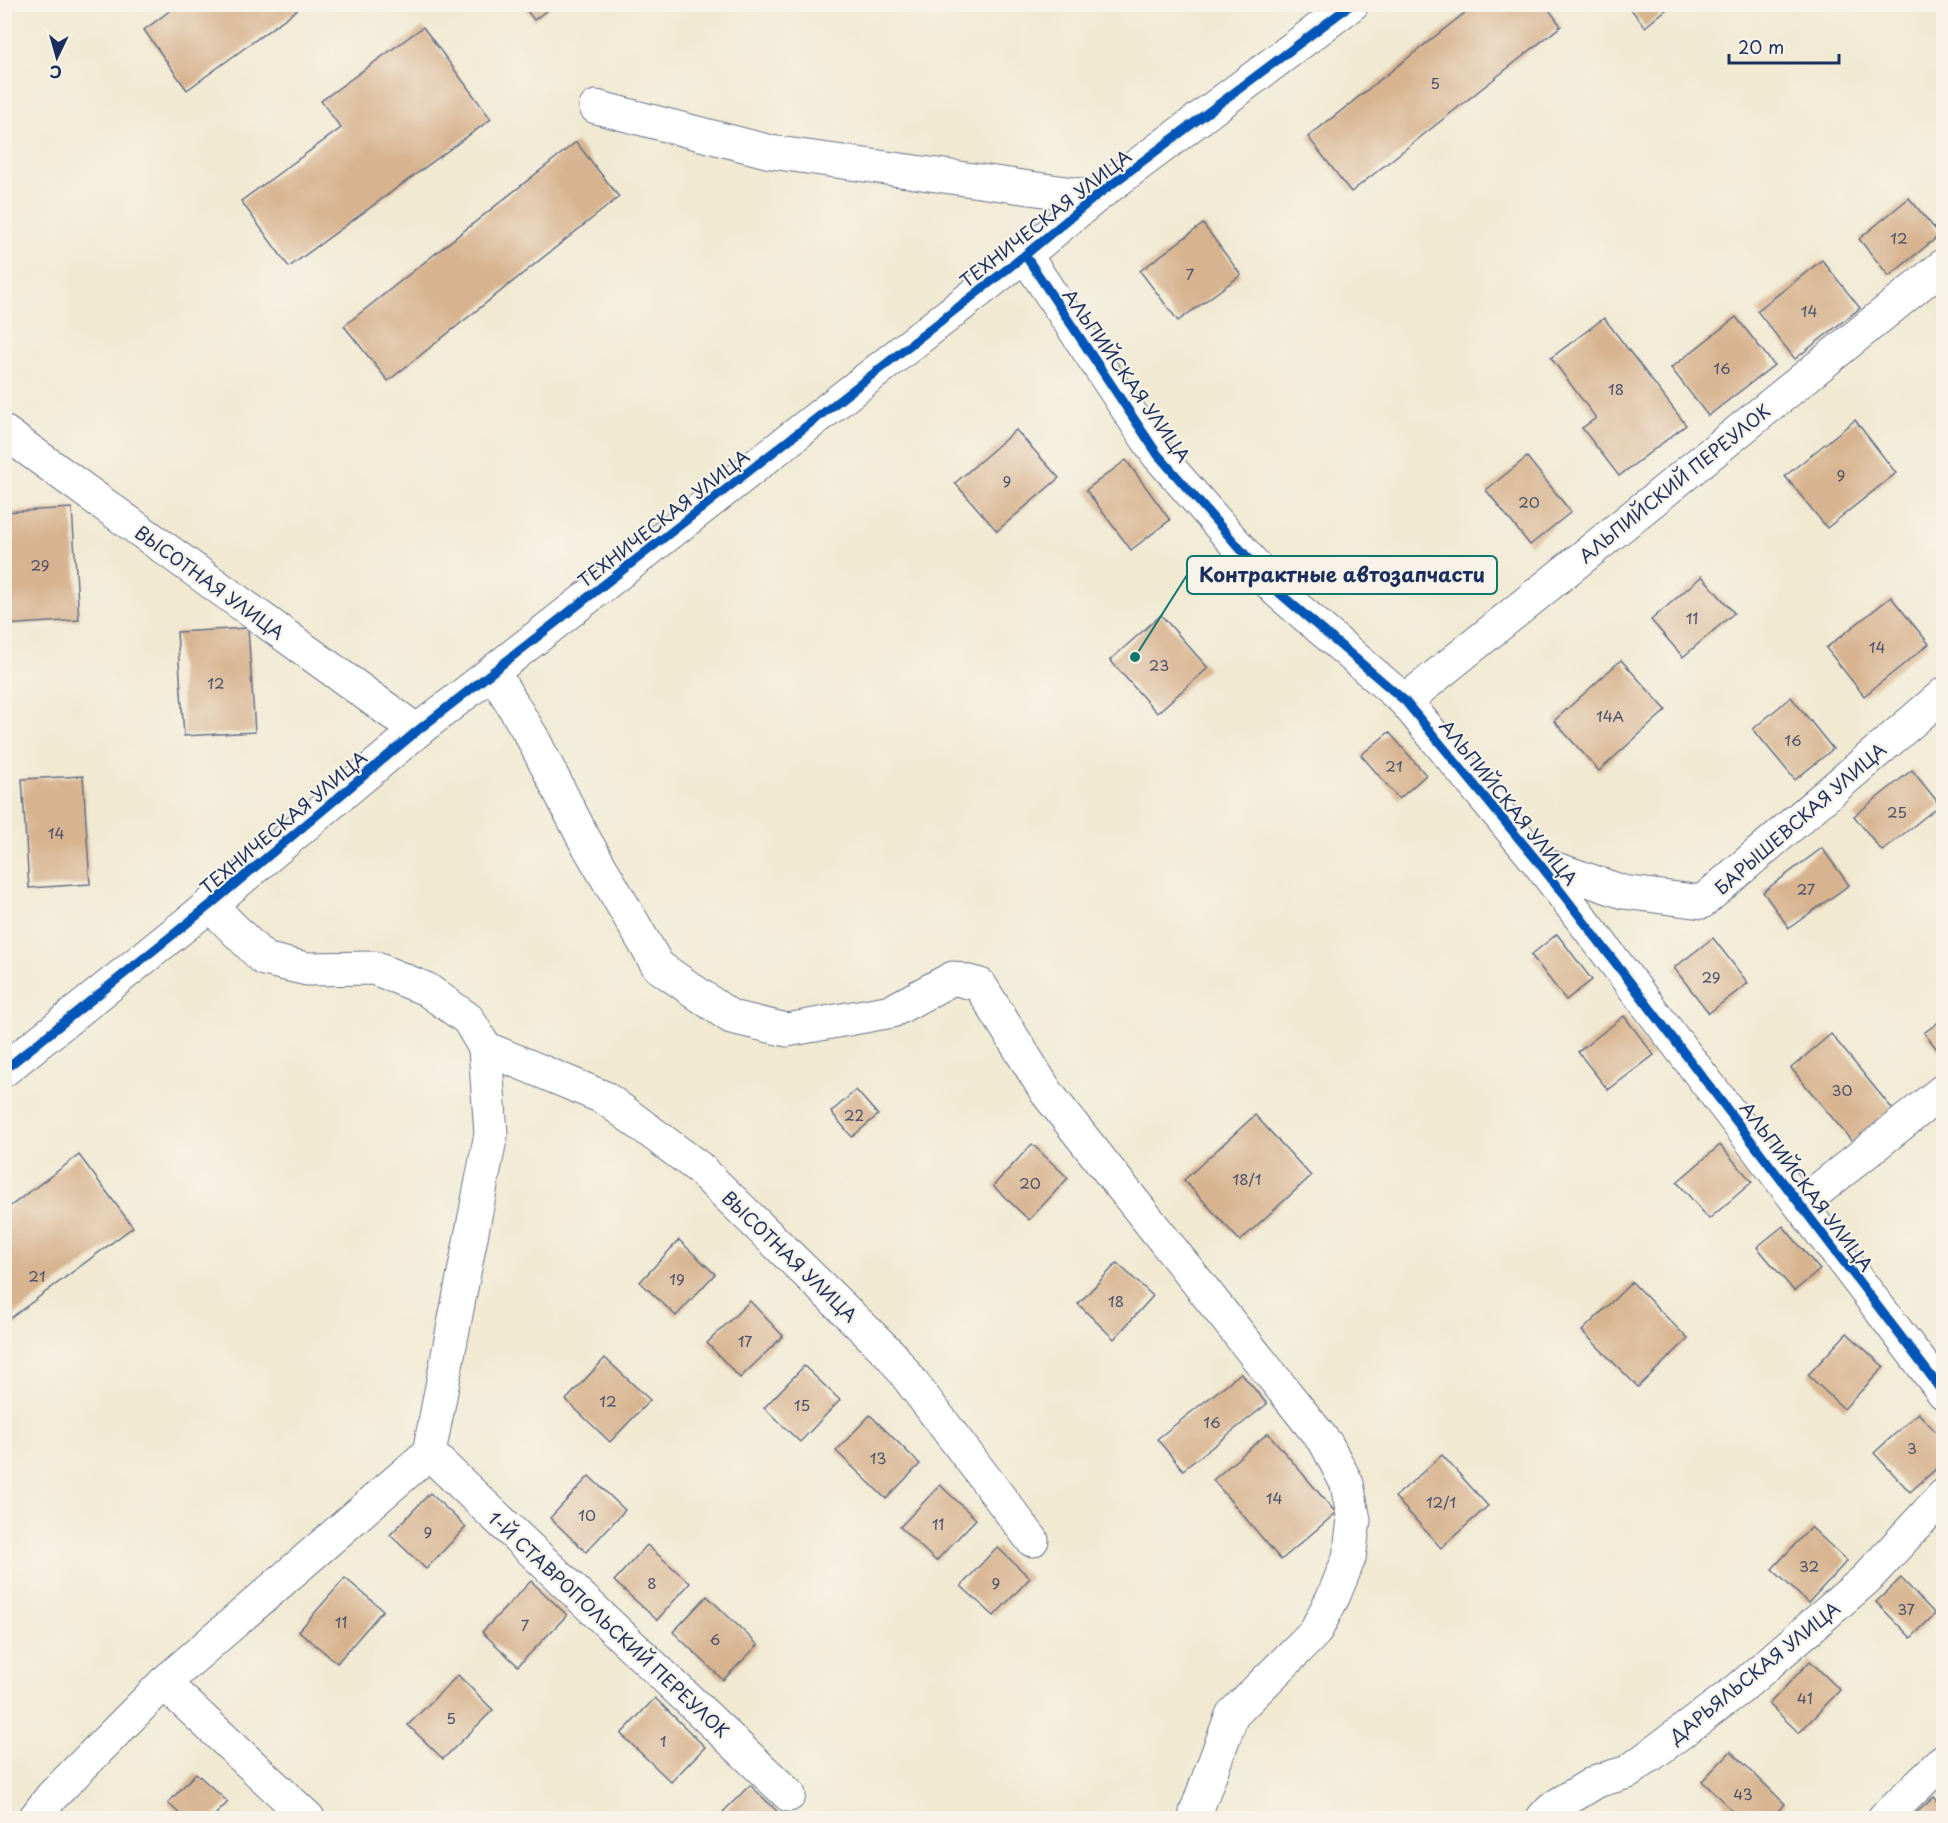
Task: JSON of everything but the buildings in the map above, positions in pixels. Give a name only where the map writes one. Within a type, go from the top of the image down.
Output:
[{"type":"street","name":"ТЕХНИЧЕСКАЯ УЛИЦА","points":[[4,1070],[210,905],[417,731],[1025,255],[1095,197],[1352,4]]},
{"type":"street","points":[[596,107],[771,152],[1095,197]]},
{"type":"street","name":"АЛЬПИЙСКАЯ УЛИЦА","points":[[1025,255],[1158,455],[1277,591],[1405,701],[1539,863],[1944,1393]]},
{"type":"street","name":"АЛЬПИЙСКИЙ ПЕРЕУЛОК","points":[[1405,701],[1944,265]]},
{"type":"street","name":"ВЫСОТНАЯ УЛИЦА","points":[[4,432],[417,731]]},
{"type":"street","points":[[493,672],[532,737],[583,837],[658,966],[731,1017],[787,1029],[892,1011],[953,978],[980,985],[1047,1093],[1327,1445],[1347,1484],[1354,1520],[1348,1557],[1334,1595],[1315,1632],[1232,1715],[1196,1812]]},
{"type":"street","name":"БАРЫШЕВСКАЯ УЛИЦА","points":[[1539,863],[1623,891],[1702,902],[1944,694]]},
{"type":"street","points":[[35,1818],[52,1796],[164,1683],[429,1453],[491,1134],[485,1048],[468,1019],[426,989],[374,968],[307,969],[264,959],[210,905]]},
{"type":"street","name":"ВЫСОТНАЯ УЛИЦА","points":[[485,1048],[605,1098],[698,1167],[891,1355],[1032,1539]]},
{"type":"street","points":[[1801,1204],[1944,1090]]},
{"type":"street","name":"1-Й СТАВРОПОЛЬСКИЙ ПЕРЕУЛОК","points":[[429,1453],[789,1794]]},
{"type":"street","name":"ДАРЬЯЛЬСКАЯ УЛИЦА","points":[[1543,1818],[1551,1809],[1597,1781],[1628,1772],[1739,1689],[1866,1579],[1944,1495]]},
{"type":"street","points":[[164,1683],[308,1818]]},
{"type":"street","points":[[1884,1818],[1944,1760]]},
{"type":"cycle path","points":[[4,1070],[210,905],[417,731],[1025,255],[1095,197],[1352,4]]},
{"type":"cycle path","points":[[1025,255],[1158,455],[1277,591],[1405,701],[1539,863],[1944,1393]]},
{"type":"place","name":"Контрактные автозапчасти","points":[[1135,657]]}]
